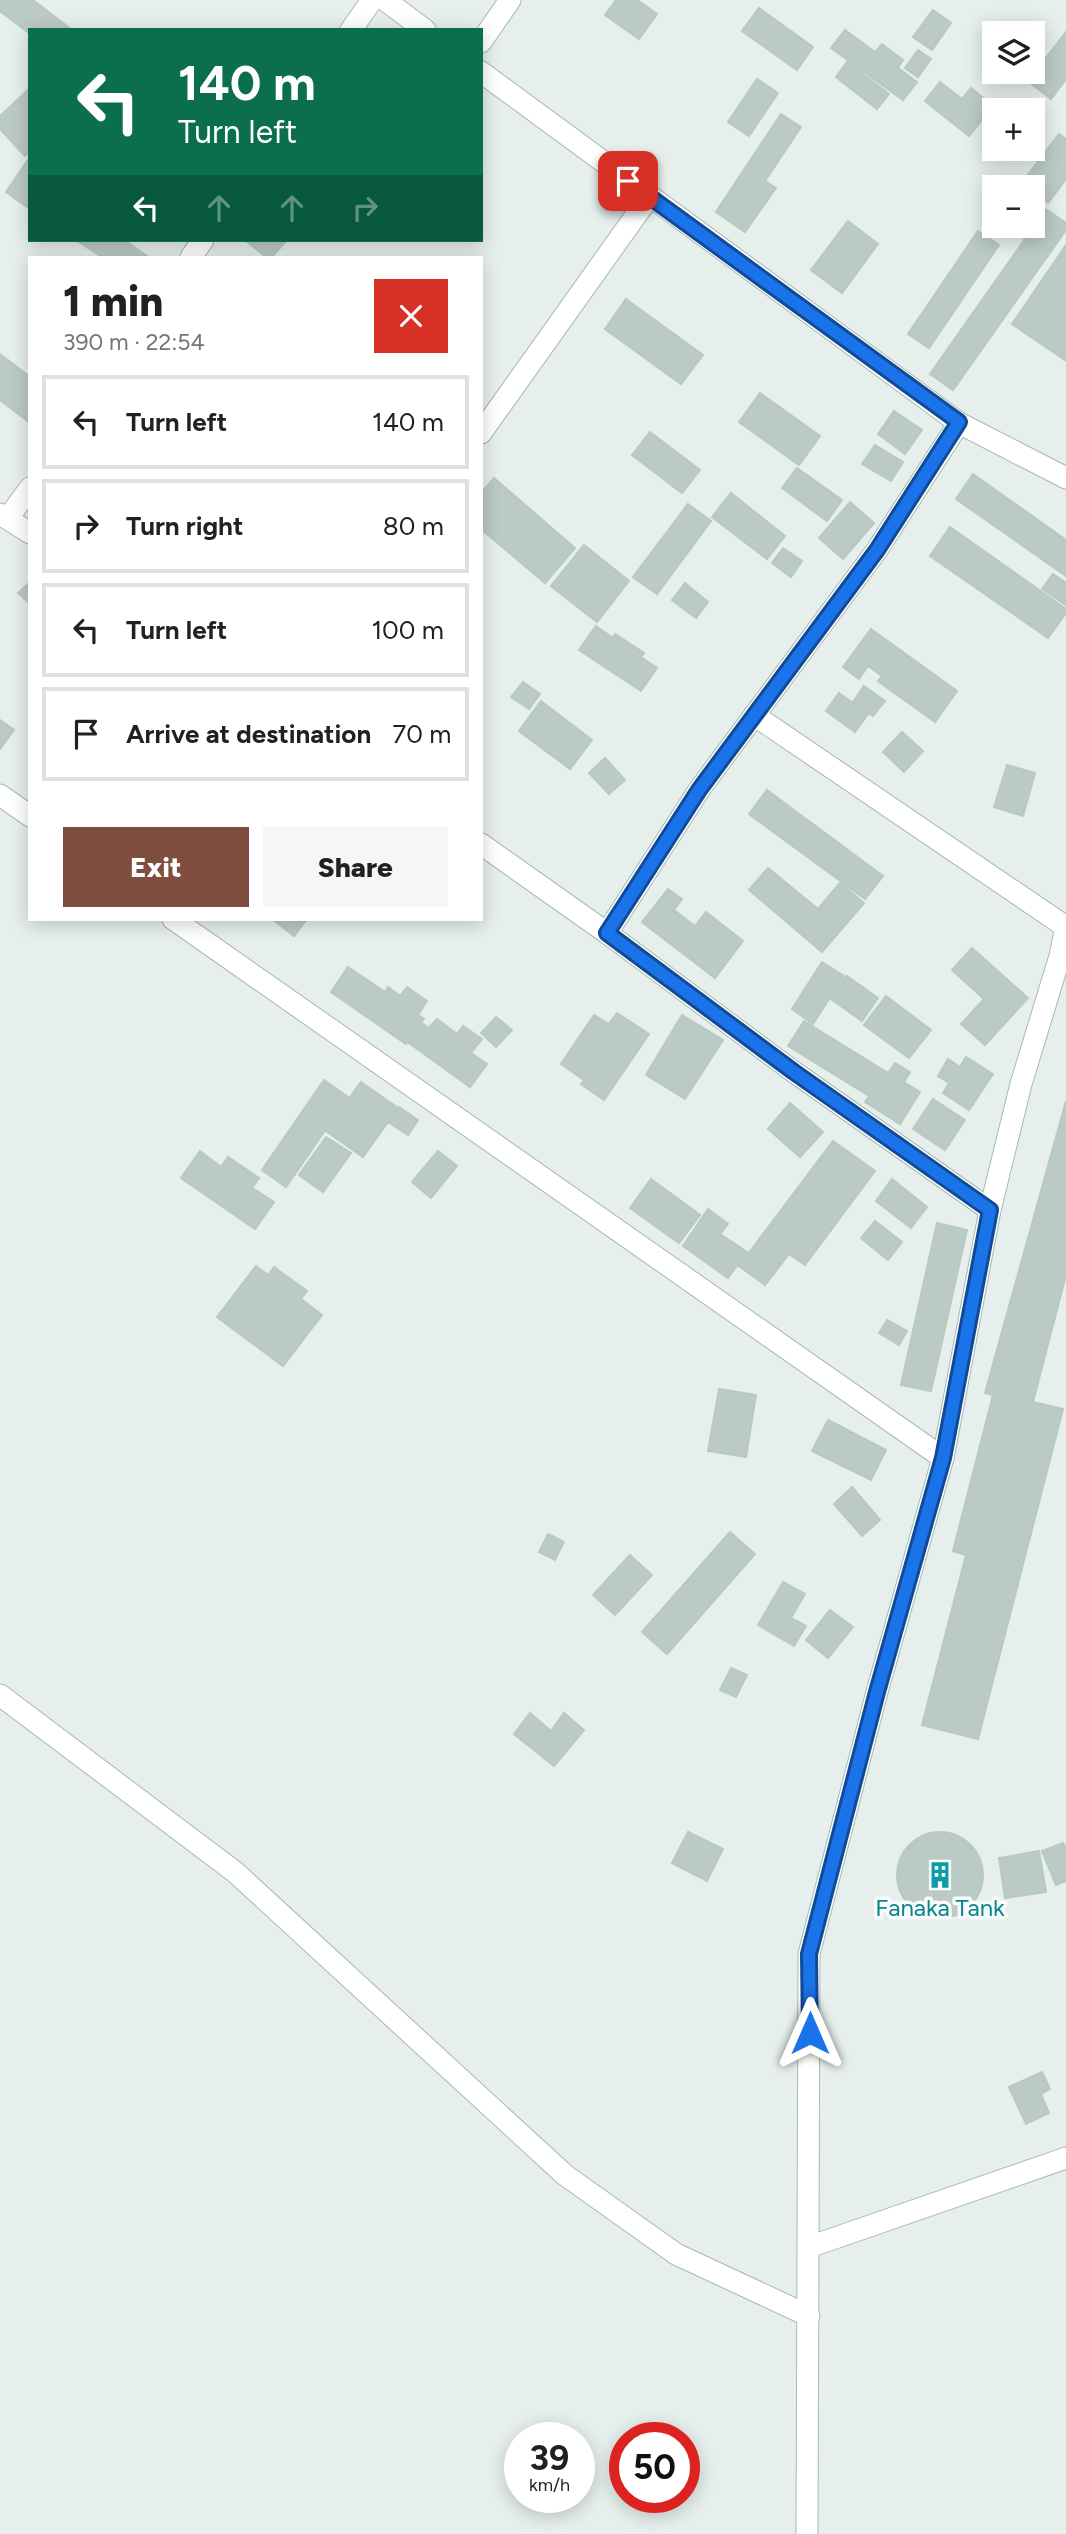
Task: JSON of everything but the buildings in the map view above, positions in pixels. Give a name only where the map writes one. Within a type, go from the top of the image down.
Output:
[{"type":"street","points":[[352,28],[372,0]]},
{"type":"street","points":[[385,0],[422,28]]},
{"type":"street","points":[[483,39],[510,0]]},
{"type":"street","points":[[483,73],[959,422],[1066,478]]},
{"type":"street","points":[[483,430],[649,197]]},
{"type":"street","points":[[607,933],[699,790],[877,550],[959,422]]},
{"type":"street","points":[[28,490],[4,516],[28,532]]},
{"type":"street","points":[[754,715],[1066,927],[1063,955],[1021,1084],[990,1210],[943,1458],[877,1692],[809,1954],[807,2534]]},
{"type":"street","points":[[0,795],[28,815]]},
{"type":"street","points":[[483,845],[607,933],[794,1072],[990,1210]]},
{"type":"street","points":[[176,921],[943,1458]]},
{"type":"street","points":[[0,1695],[235,1872],[565,2175],[676,2254],[809,2316]]},
{"type":"street","points":[[809,2247],[1066,2158]]},
{"type":"place","name":"Fanaka Tank","points":[[940,1875]]},
{"type":"route","points":[[628,181],[959,422],[877,550],[699,790],[607,933],[794,1072],[990,1210],[943,1458],[877,1692],[809,1954],[810,2033]]}]
